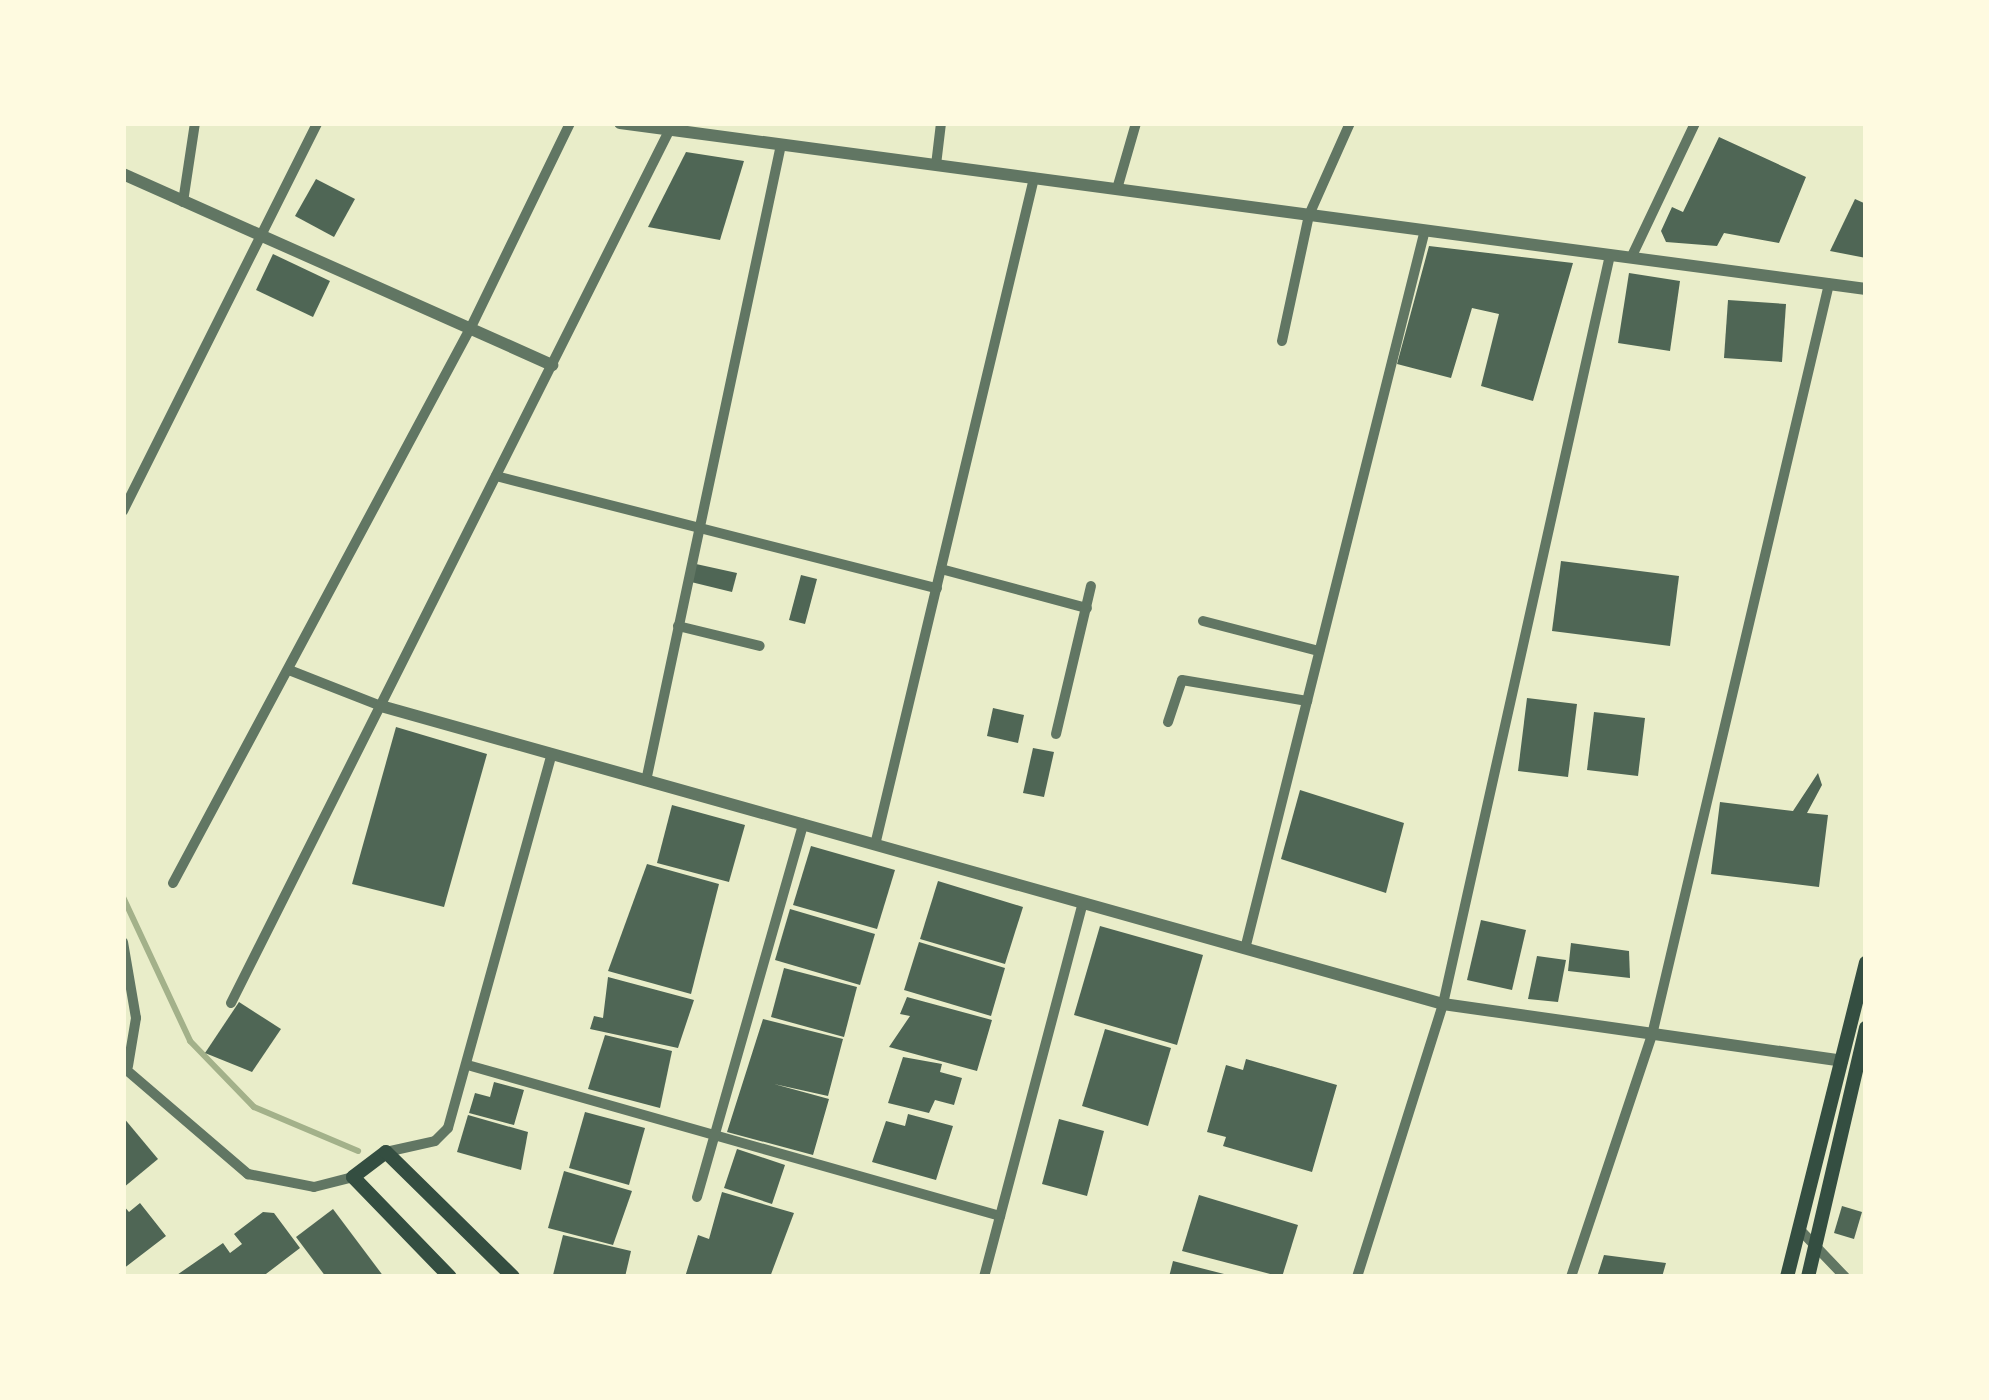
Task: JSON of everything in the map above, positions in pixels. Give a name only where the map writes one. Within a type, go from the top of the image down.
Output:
[{"type":"main road","points":[[1808,1277],[1866,963]]},
{"type":"main road","points":[[1787,1277],[1850,1063],[1866,1028]]},
{"type":"main road","points":[[450,1277],[352,1177],[386,1152],[514,1277]]},
{"type":"street","points":[[183,202],[195,123]]},
{"type":"street","points":[[123,511],[317,123]]},
{"type":"street","points":[[173,883],[472,325],[570,123]]},
{"type":"street","points":[[620,123],[671,126],[781,145],[1866,289]]},
{"type":"street","points":[[936,165],[940,123]]},
{"type":"street","points":[[1117,189],[1136,123]]},
{"type":"street","points":[[1282,341],[1309,215],[1350,123]]},
{"type":"street","points":[[1631,258],[1695,123]]},
{"type":"street","points":[[231,1003],[671,126]]},
{"type":"street","points":[[646,781],[781,145]]},
{"type":"street","points":[[123,174],[552,364]]},
{"type":"street","points":[[875,845],[1034,178]]},
{"type":"street","points":[[1245,949],[1425,230]]},
{"type":"street","points":[[1357,1277],[1443,1004],[1610,255]]},
{"type":"street","points":[[1570,1277],[1652,1035],[1829,284]]},
{"type":"street","points":[[496,476],[937,588]]},
{"type":"street","points":[[941,569],[1087,608]]},
{"type":"street","points":[[1056,734],[1091,586]]},
{"type":"street","points":[[1203,621],[1319,651]]},
{"type":"street","points":[[679,626],[760,646]]},
{"type":"street","points":[[289,670],[380,706],[1443,1004],[1850,1063]]},
{"type":"street","points":[[1168,722],[1183,680],[1306,701]]},
{"type":"street","points":[[386,1152],[435,1141],[448,1128],[471,1066],[552,754]]},
{"type":"street","points":[[697,1197],[803,824]]},
{"type":"street","points":[[984,1277],[1083,903]]},
{"type":"street","points":[[123,942],[136,1018],[126,1066],[248,1174],[314,1187],[352,1177]]},
{"type":"street","points":[[471,1066],[1000,1216]]},
{"type":"street","points":[[1802,1232],[1845,1277]]},
{"type":"building","points":[[1719,137],[1806,177],[1779,243],[1724,233],[1717,246],[1666,242],[1661,231],[1672,207],[1683,212]]},
{"type":"building","points":[[686,152],[744,161],[720,240],[648,227]]},
{"type":"building","points":[[316,179],[355,199],[334,237],[295,216]]},
{"type":"building","points":[[1855,199],[1866,204],[1866,258],[1830,251]]},
{"type":"building","points":[[1429,246],[1573,263],[1533,401],[1481,386],[1499,314],[1472,308],[1451,378],[1397,364]]},
{"type":"building","points":[[273,254],[330,281],[313,317],[256,290]]},
{"type":"building","points":[[1629,273],[1680,281],[1670,351],[1618,343]]},
{"type":"building","points":[[1728,300],[1786,304],[1782,362],[1724,358]]},
{"type":"building","points":[[1561,561],[1679,576],[1670,646],[1552,631]]},
{"type":"building","points":[[696,564],[737,573],[732,592],[691,582]]},
{"type":"building","points":[[801,575],[817,579],[805,624],[789,620]]},
{"type":"building","points":[[1527,698],[1577,704],[1568,777],[1518,771]]},
{"type":"building","points":[[993,708],[1024,715],[1018,743],[987,736]]},
{"type":"building","points":[[1594,712],[1645,718],[1638,776],[1587,770]]},
{"type":"building","points":[[396,727],[487,754],[444,907],[352,884]]},
{"type":"building","points":[[1033,748],[1054,752],[1044,797],[1023,793]]},
{"type":"building","points":[[1818,773],[1822,785],[1807,813],[1828,815],[1819,887],[1711,874],[1720,802],[1793,811]]},
{"type":"building","points":[[1300,790],[1404,823],[1386,893],[1281,859]]},
{"type":"building","points":[[672,805],[745,825],[729,882],[657,863]]},
{"type":"building","points":[[811,846],[895,870],[877,929],[793,905]]},
{"type":"building","points":[[647,864],[719,884],[691,994],[608,971]]},
{"type":"building","points":[[938,881],[1023,907],[1005,964],[920,939]]},
{"type":"building","points":[[790,909],[875,934],[860,985],[775,960]]},
{"type":"building","points":[[1481,920],[1526,930],[1512,990],[1467,980]]},
{"type":"building","points":[[1100,926],[1203,955],[1177,1045],[1074,1015]]},
{"type":"building","points":[[919,942],[1005,968],[991,1016],[904,990]]},
{"type":"building","points":[[1571,943],[1629,951],[1630,978],[1568,971]]},
{"type":"building","points":[[1537,956],[1566,960],[1558,1002],[1528,999]]},
{"type":"building","points":[[784,968],[857,987],[844,1037],[771,1017]]},
{"type":"building","points":[[608,977],[694,1000],[678,1048],[590,1029],[594,1016],[603,1018]]},
{"type":"building","points":[[907,997],[992,1020],[977,1071],[889,1047],[910,1016],[900,1014]]},
{"type":"building","points":[[239,1002],[281,1029],[252,1072],[205,1053]]},
{"type":"building","points":[[763,1019],[843,1039],[828,1096],[774,1084],[829,1099],[813,1155],[727,1132]]},
{"type":"building","points":[[1105,1029],[1171,1048],[1148,1126],[1082,1106]]},
{"type":"building","points":[[605,1035],[672,1051],[660,1108],[588,1089]]},
{"type":"building","points":[[903,1057],[942,1064],[940,1072],[962,1078],[954,1105],[935,1100],[929,1113],[888,1103]]},
{"type":"building","points":[[1246,1059],[1337,1085],[1312,1172],[1223,1146],[1226,1137],[1207,1132],[1226,1065],[1243,1070]]},
{"type":"building","points":[[494,1082],[524,1090],[514,1125],[469,1113],[475,1093],[490,1097]]},
{"type":"building","points":[[585,1112],[645,1128],[629,1185],[569,1168]]},
{"type":"building","points":[[908,1114],[953,1126],[936,1180],[872,1162],[886,1121],[905,1126]]},
{"type":"building","points":[[468,1115],[528,1132],[521,1170],[457,1152]]},
{"type":"building","points":[[123,1117],[158,1159],[123,1188]]},
{"type":"building","points":[[1059,1119],[1104,1131],[1087,1196],[1042,1184]]},
{"type":"building","points":[[737,1149],[785,1165],[772,1204],[724,1188]]},
{"type":"building","points":[[564,1171],[632,1191],[613,1245],[548,1228]]},
{"type":"building","points":[[722,1192],[794,1213],[770,1277],[685,1277],[698,1235],[709,1239]]},
{"type":"building","points":[[1199,1195],[1298,1225],[1282,1277],[1182,1251]]},
{"type":"building","points":[[140,1203],[166,1236],[123,1269],[123,1205],[129,1212]]},
{"type":"building","points":[[1842,1206],[1862,1212],[1854,1239],[1834,1233]]},
{"type":"building","points":[[333,1209],[384,1277],[326,1277],[296,1237]]},
{"type":"building","points":[[263,1212],[274,1213],[300,1248],[262,1277],[174,1277],[223,1243],[230,1253],[242,1244],[234,1234]]},
{"type":"building","points":[[563,1235],[631,1251],[625,1277],[553,1275]]},
{"type":"building","points":[[1604,1255],[1666,1263],[1662,1277],[1597,1277]]},
{"type":"building","points":[[1173,1261],[1228,1275],[1228,1277],[1169,1277]]},
{"type":"waterway","points":[[123,897],[190,1041],[254,1107],[358,1151]]}]
